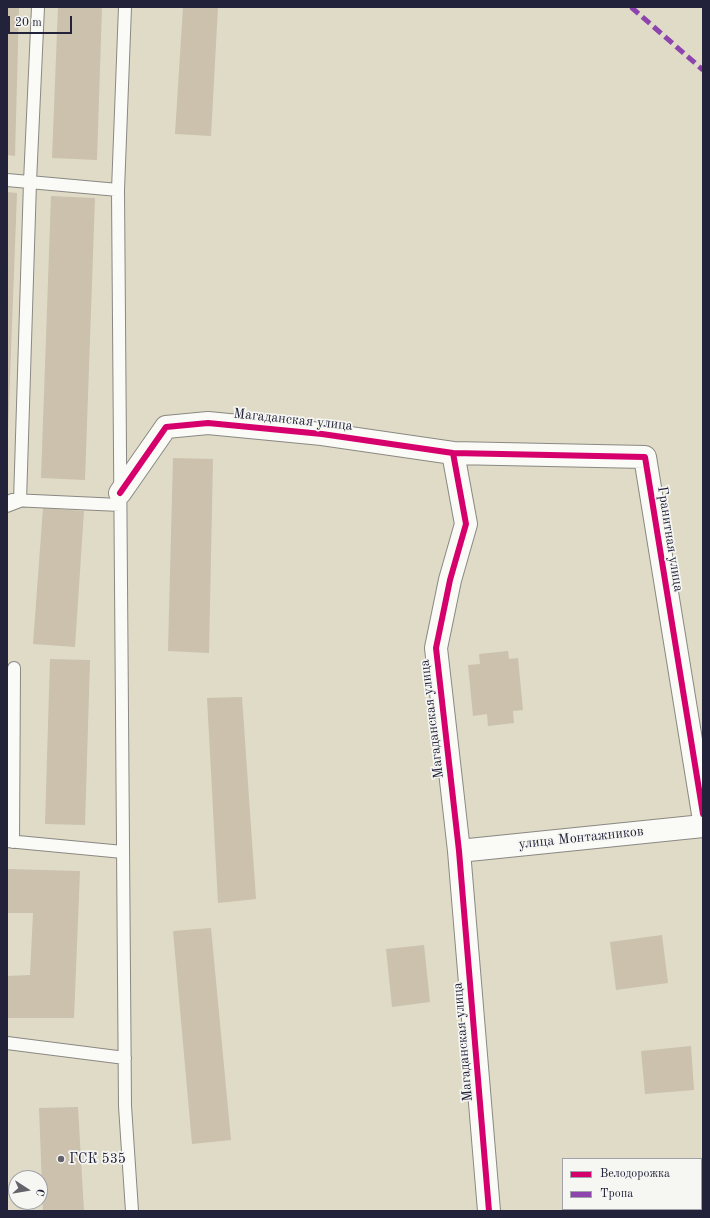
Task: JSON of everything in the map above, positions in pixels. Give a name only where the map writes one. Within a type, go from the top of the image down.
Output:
[{"type":"street","name":"Магаданская улица","points":[[120,499],[166,427],[208,423],[322,434],[453,453],[466,524],[450,580],[436,648],[459,851],[489,1211]]},
{"type":"street","name":"Гранитная улица","points":[[453,453],[645,457],[703,814]]},
{"type":"street","name":"улица Монтажников","points":[[459,851],[703,826]]},
{"type":"lane","points":[[20,501],[30,182],[38,7]]},
{"type":"lane","points":[[125,7],[118,190],[125,1106],[132,1211]]},
{"type":"lane","points":[[7,180],[118,190]]},
{"type":"lane","points":[[7,500],[120,499]]},
{"type":"lane","points":[[7,506],[20,501]]},
{"type":"lane","points":[[14,668],[10,841],[123,852]]},
{"type":"lane","points":[[7,1043],[125,1058]]},
{"type":"building","points":[[7,7],[19,7],[15,156],[7,155]]},
{"type":"building","points":[[58,7],[102,7],[97,160],[52,158]]},
{"type":"building","points":[[183,7],[218,7],[211,136],[175,134]]},
{"type":"building","points":[[7,192],[17,193],[8,431],[7,431]]},
{"type":"building","points":[[51,196],[95,198],[85,480],[41,478]]},
{"type":"building","points":[[173,458],[213,459],[209,653],[168,651]]},
{"type":"building","points":[[43,508],[84,511],[75,647],[33,644]]},
{"type":"building","points":[[508,651],[509,659],[518,658],[523,710],[513,711],[514,723],[488,726],[487,714],[473,716],[468,665],[480,664],[479,654]]},
{"type":"building","points":[[50,659],[90,660],[85,825],[45,824]]},
{"type":"building","points":[[242,697],[256,899],[218,903],[207,698]]},
{"type":"building","points":[[7,869],[80,871],[74,1018],[7,1018],[7,976],[30,975],[33,913],[7,913]]},
{"type":"building","points":[[211,928],[231,1140],[192,1144],[173,931]]},
{"type":"building","points":[[662,935],[668,983],[616,990],[610,942]]},
{"type":"building","points":[[424,945],[430,1002],[392,1007],[386,949]]},
{"type":"building","points":[[691,1046],[694,1090],[645,1094],[641,1051]]},
{"type":"building","name":"ГСК 535","points":[[78,1107],[84,1211],[43,1211],[48,1210],[48,1170],[41,1170],[39,1108]]},
{"type":"building","points":[[703,1178],[703,1211],[659,1211],[702,1210]]},
{"type":"marked path","points":[[631,7],[703,70]]},
{"type":"cycle path","points":[[120,493],[166,427],[208,423],[322,434],[453,453],[466,524],[450,580],[436,648],[459,851],[489,1211]]},
{"type":"cycle path","points":[[453,453],[645,457],[703,814]]},
{"type":"place","name":"ГСК 535","points":[[61,1159]]}]
